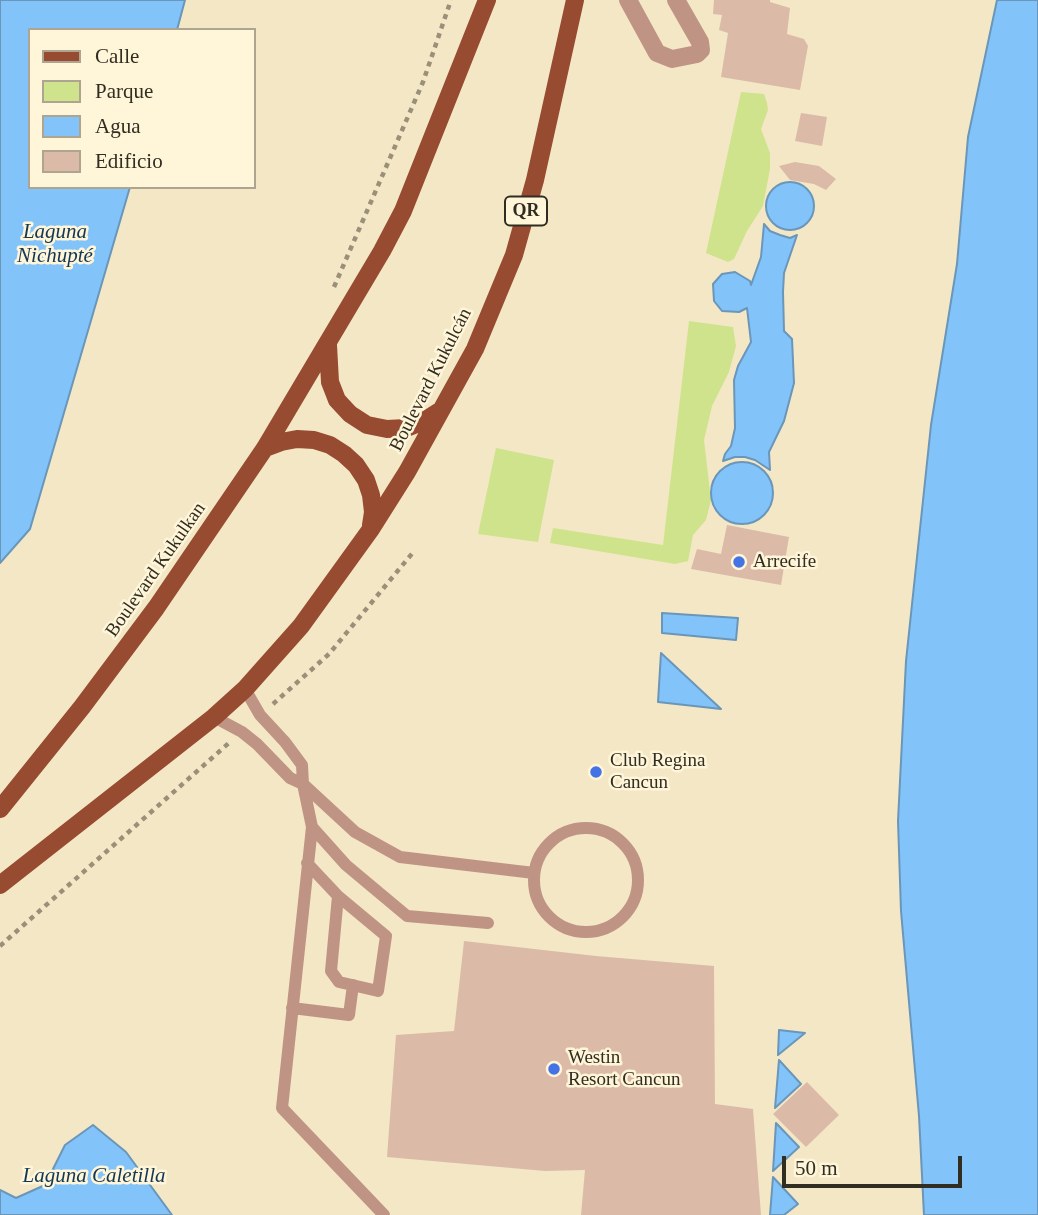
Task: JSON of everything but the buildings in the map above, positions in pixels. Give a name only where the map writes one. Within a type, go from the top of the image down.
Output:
[{"type":"main road","points":[[442,410],[425,421],[406,428],[387,429],[367,425],[351,415],[337,400],[330,382],[328,342],[403,211],[487,0]]},
{"type":"main road","name":"Boulevard Kukulcán","points":[[371,529],[407,472],[475,349],[514,255],[535,180],[575,0]]},
{"type":"main road","name":"Boulevard Kukulkan","points":[[0,808],[82,707],[156,608],[265,448],[328,342]]},
{"type":"main road","points":[[0,885],[214,717],[245,689],[301,626],[371,529],[373,512],[366,480],[344,454],[330,445],[314,440],[297,439],[265,448]]},
{"type":"street","points":[[628,0],[657,53],[672,59],[697,54],[701,50],[701,42],[676,0]]},
{"type":"lane","points":[[245,689],[260,715],[302,765],[312,827],[282,1108],[384,1215]]},
{"type":"lane","points":[[214,717],[242,732],[290,778],[303,784],[355,832],[400,857],[534,873]]},
{"type":"lane","points":[[312,827],[346,865],[407,916],[488,923]]},
{"type":"lane","points":[[592,828],[617,838],[627,848],[638,872],[638,886],[628,911],[618,920],[607,928],[580,931],[567,928],[545,912],[534,887],[534,873],[544,848],[554,839],[565,832],[592,828]]},
{"type":"lane","points":[[307,863],[338,896],[386,936],[378,991],[339,982],[331,971],[338,896]]},
{"type":"lane","points":[[292,1008],[349,1015],[353,985]]},
{"type":"path","points":[[331,294],[423,82],[451,0]]},
{"type":"path","points":[[260,715],[329,654],[415,550]]},
{"type":"path","points":[[0,946],[242,732]]},
{"type":"green space","points":[[741,92],[764,94],[768,110],[761,129],[770,153],[770,169],[763,206],[734,259],[728,262],[706,253]]},
{"type":"green space","points":[[689,321],[733,327],[736,346],[729,372],[712,406],[704,440],[711,500],[706,520],[693,535],[688,561],[675,564],[550,543],[553,528],[663,545]]},
{"type":"green space","points":[[496,448],[554,460],[538,542],[478,534]]},
{"type":"water","name":"Laguna Nichupté","points":[[0,0],[185,0],[178,28],[28,28],[28,189],[129,189],[30,529],[0,563]]},
{"type":"water","points":[[997,0],[1038,0],[1038,1215],[924,1215],[919,1116],[901,911],[898,821],[906,661],[931,425],[957,264],[968,137]]},
{"type":"water","points":[[790,182],[799,183],[807,189],[813,197],[813,215],[807,223],[799,229],[790,230],[781,229],[773,223],[767,215],[766,206],[767,197],[773,189],[781,183]]},
{"type":"water","points":[[764,224],[770,231],[780,235],[790,238],[797,235],[784,273],[783,292],[784,331],[792,339],[794,383],[784,421],[769,452],[770,470],[745,457],[723,461],[731,446],[735,428],[734,380],[751,342],[747,308],[739,312],[722,311],[714,301],[713,284],[722,274],[735,272],[750,281],[751,285],[761,257]]},
{"type":"water","points":[[736,462],[748,462],[764,471],[771,481],[771,505],[764,515],[748,524],[736,524],[725,519],[716,510],[711,499],[711,487],[716,476],[725,467]]},
{"type":"water","points":[[662,613],[738,618],[736,640],[662,633]]},
{"type":"water","points":[[661,653],[721,709],[658,702]]},
{"type":"water","points":[[779,1030],[805,1033],[778,1055]]},
{"type":"water","points":[[779,1060],[801,1084],[775,1108]]},
{"type":"water","points":[[776,1123],[799,1147],[773,1171]]},
{"type":"water","name":"Laguna Caletilla","points":[[93,1125],[126,1152],[172,1215],[0,1215],[0,1190],[16,1198],[45,1185],[65,1145]]},
{"type":"water","points":[[773,1177],[798,1204],[784,1215],[770,1215]]},
{"type":"place","name":"Arrecife","points":[[739,562]]},
{"type":"place","name":"Club Regina Cancun","points":[[596,772]]},
{"type":"place","name":"Westin Resort Cancun","points":[[554,1069]]}]
